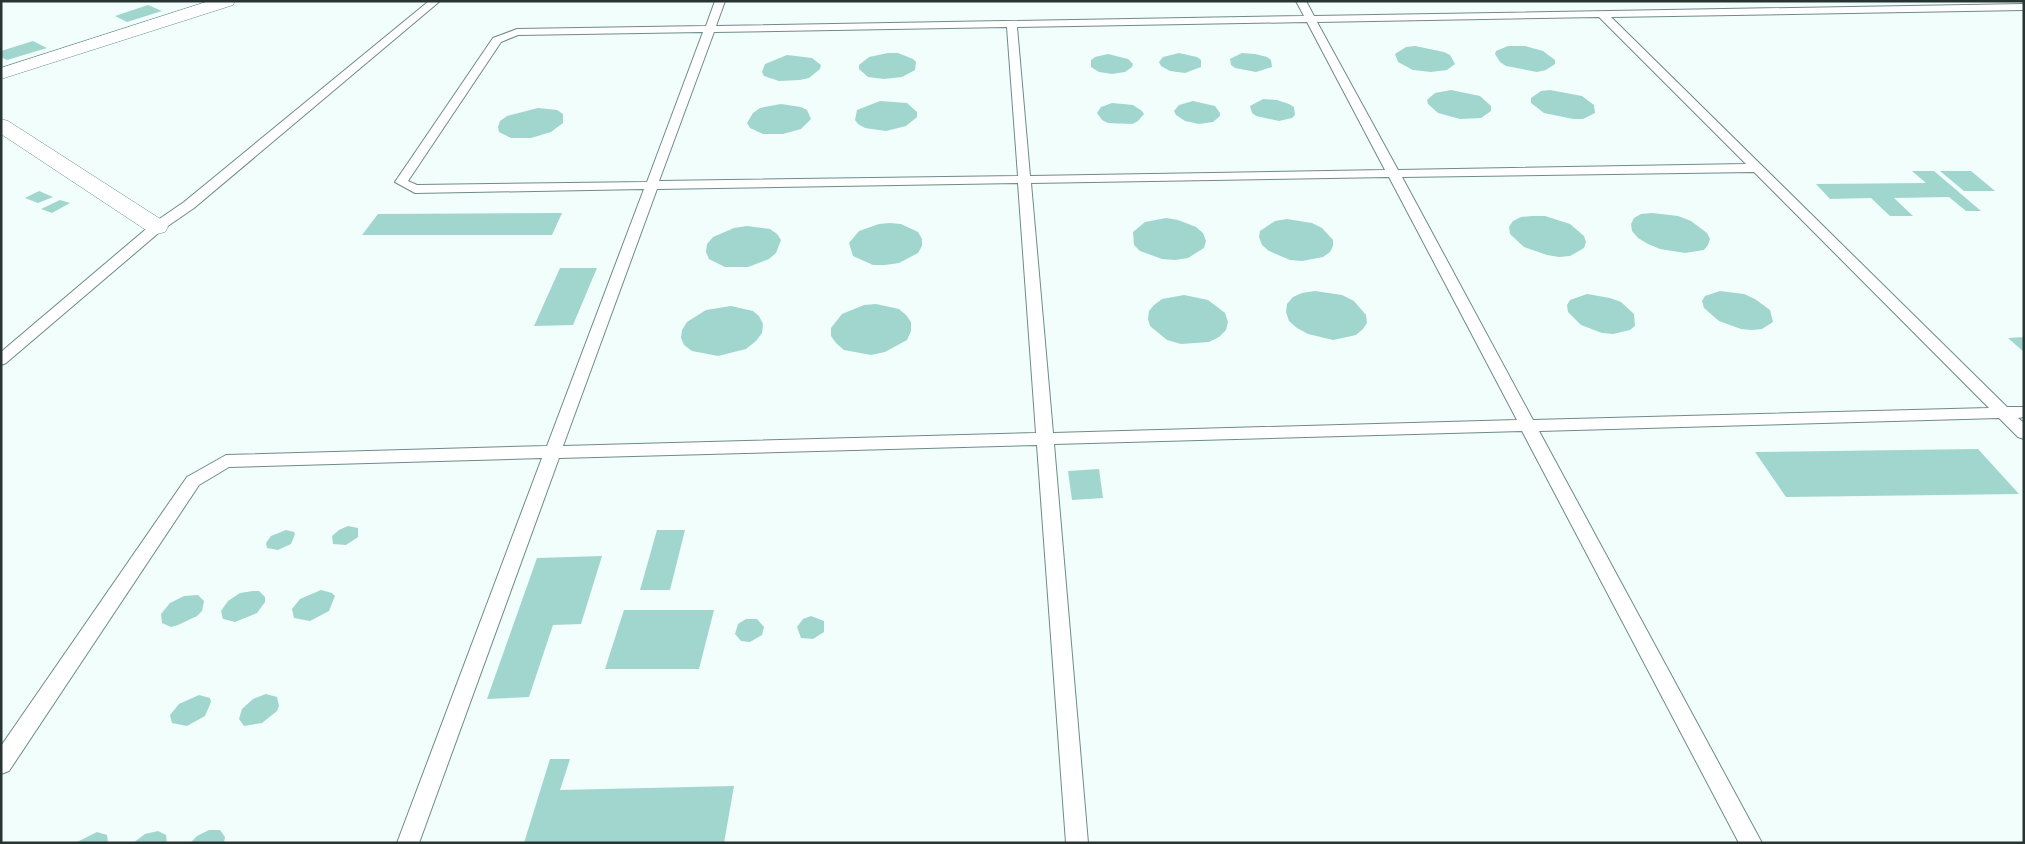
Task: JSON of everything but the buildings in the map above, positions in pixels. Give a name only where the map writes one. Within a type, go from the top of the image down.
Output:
[{"type":"street","points":[[1,74],[227,1]]},
{"type":"street","points":[[1,125],[157,227]]},
{"type":"lane","points":[[1,360],[157,227],[189,205],[436,1]]},
{"type":"lane","points":[[408,843],[720,1]]},
{"type":"lane","points":[[1301,1],[1751,843]]},
{"type":"lane","points":[[1772,1],[1785,11]]},
{"type":"lane","points":[[2013,7],[2024,14]]},
{"type":"lane","points":[[1757,168],[415,189],[401,182],[497,40],[517,32],[2024,7]]},
{"type":"lane","points":[[1602,14],[2024,433]]},
{"type":"lane","points":[[1012,24],[1077,843]]},
{"type":"lane","points":[[1,764],[193,481],[226,461],[2024,412]]}]
